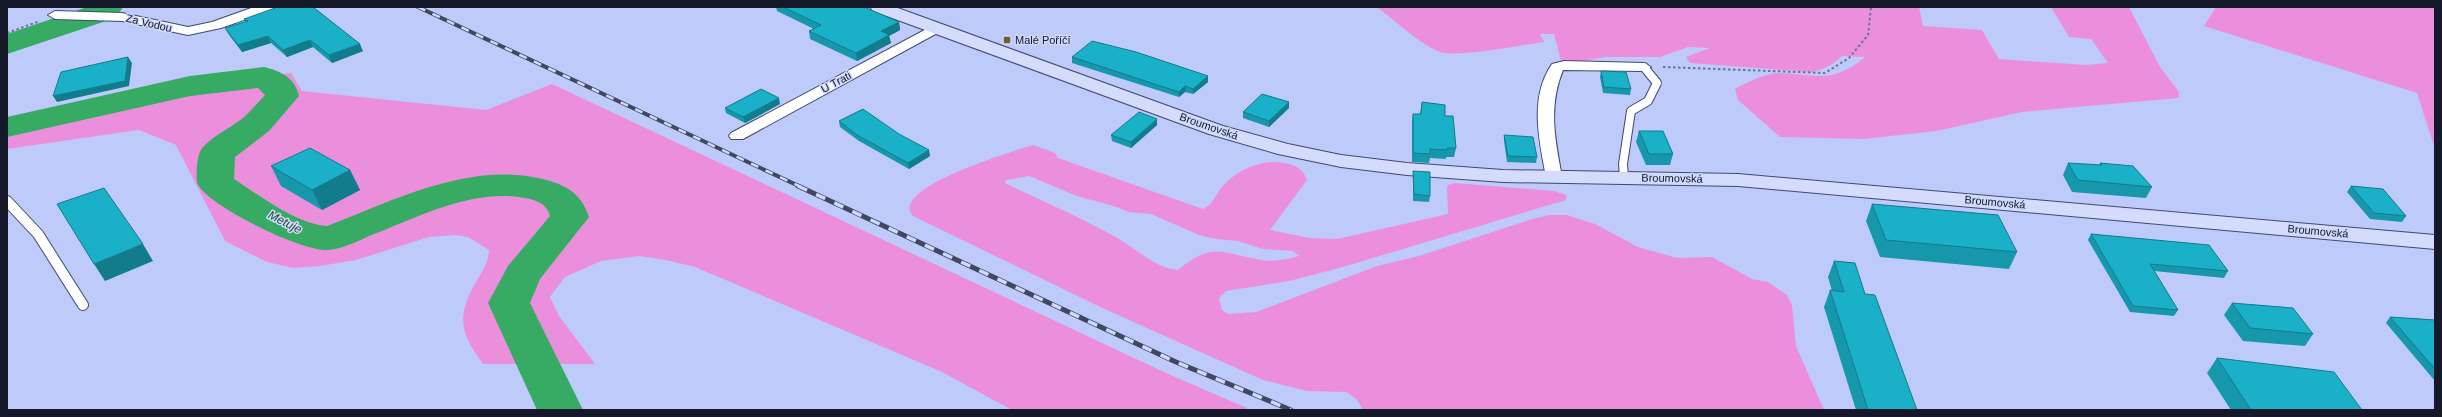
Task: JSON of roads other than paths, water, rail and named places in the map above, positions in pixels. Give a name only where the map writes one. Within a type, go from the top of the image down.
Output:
[{"type":"main road","name":"Broumovská","points":[[879,7],[1216,130],[1285,150],[1341,161],[1400,169],[1554,177],[1738,180],[1819,186],[2435,242]]},
{"type":"street","name":"Za Vodou","points":[[55,15],[122,17],[188,31],[216,24],[267,7]]},
{"type":"street","name":"U Trati","points":[[736,136],[936,28]]},
{"type":"street","points":[[1554,177],[1543,118],[1550,83],[1557,67],[1564,65],[1644,66]]},
{"type":"lane","points":[[1624,177],[1623,164],[1630,111],[1643,106],[1653,97],[1657,83],[1644,66]]},
{"type":"lane","points":[[7,201],[22,213],[34,229],[83,305]]},
{"type":"waterway","name":"Metuje","points":[[7,44],[95,15],[108,7]]},
{"type":"waterway","name":"Metuje","points":[[107,8],[112,7]]},
{"type":"waterway","name":"Metuje","points":[[7,127],[190,86],[264,77],[280,87],[282,96],[257,124],[217,153],[215,183],[270,218],[302,233],[316,237],[333,237],[428,201],[473,188],[495,185],[517,185],[538,189],[554,195],[562,201],[570,217],[522,275],[509,303],[560,410]]},
{"type":"railway","points":[[418,7],[801,187]]},
{"type":"railway","points":[[798,186],[1176,362],[1291,410]]},
{"type":"place","name":"Malé Poříčí","points":[[1007,40]]}]
